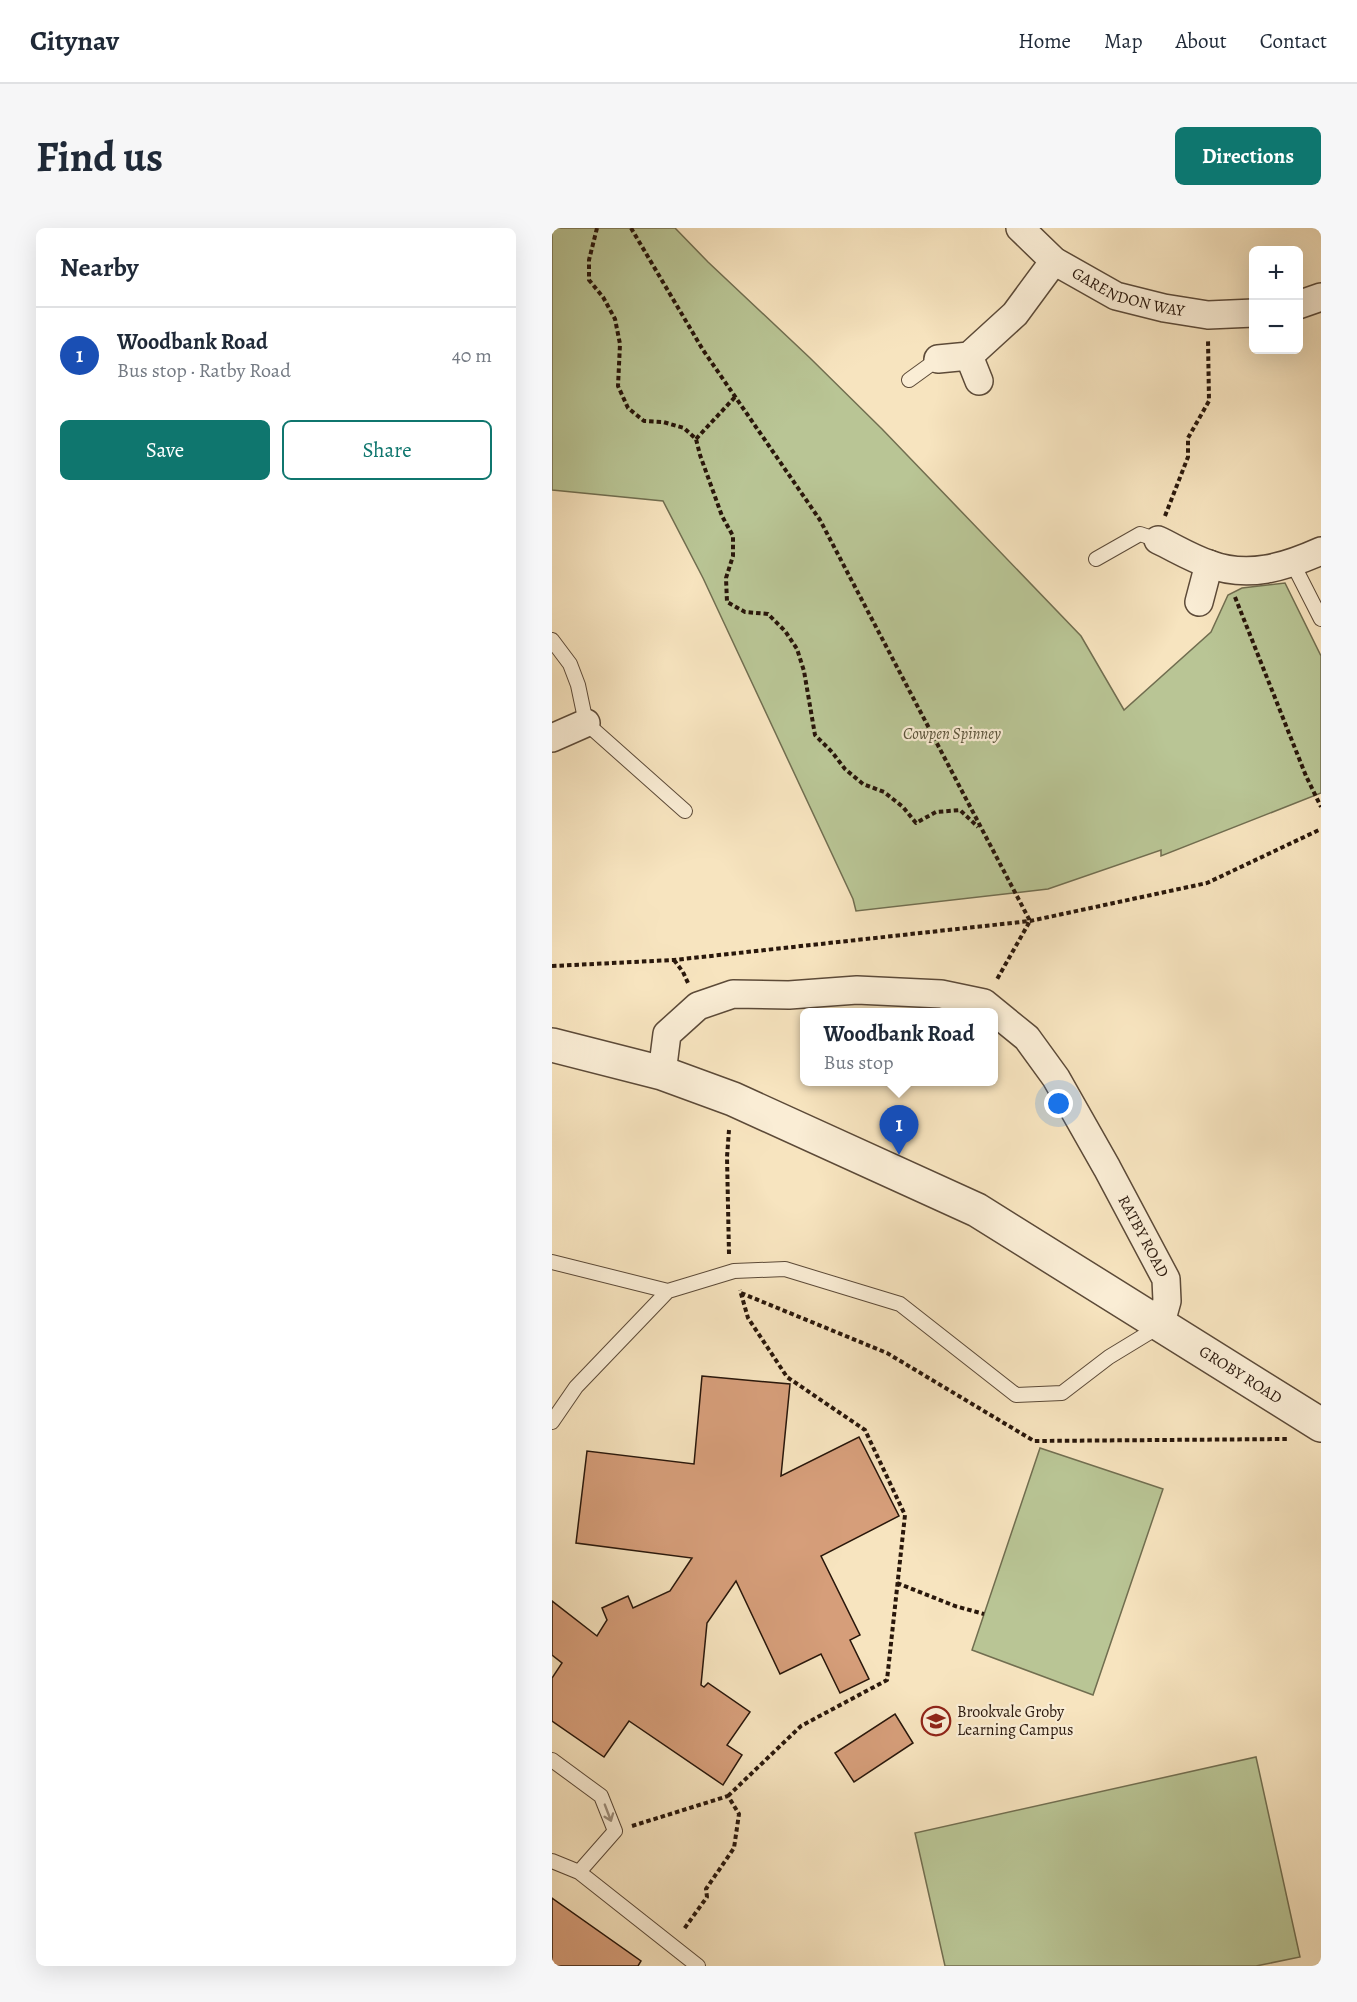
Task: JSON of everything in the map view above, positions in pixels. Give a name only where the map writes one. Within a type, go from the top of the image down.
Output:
[{"type":"street","name":"GARENDON WAY","points":[[1020,228],[1054,261],[1116,296],[1164,308],[1208,315],[1249,313]]},
{"type":"street","points":[[938,358],[969,356],[1015,314],[1054,261]]},
{"type":"street","points":[[1303,304],[1321,297]]},
{"type":"street","points":[[969,356],[979,381]]},
{"type":"street","points":[[1158,540],[1220,567],[1261,571],[1293,564],[1321,551]]},
{"type":"street","points":[[1199,602],[1220,567]]},
{"type":"street","points":[[552,738],[585,723]]},
{"type":"street","name":"RATBY ROAD","points":[[662,1073],[667,1034],[698,1006],[733,994],[789,995],[857,990],[940,994],[984,1003],[990,1008]]},
{"type":"street","name":"RATBY ROAD","points":[[998,1014],[1027,1038],[1056,1078],[1166,1279],[1167,1301],[1160,1326]]},
{"type":"street","points":[[552,1045],[662,1073],[732,1099],[977,1210],[1160,1326]]},
{"type":"street","name":"GROBY ROAD","points":[[1160,1326],[1321,1425]]},
{"type":"lane","points":[[909,380],[938,358]]},
{"type":"lane","points":[[1096,559],[1140,534],[1158,540]]},
{"type":"lane","points":[[1293,564],[1321,619]]},
{"type":"lane","points":[[552,640],[570,664],[578,684],[585,723],[685,811]]},
{"type":"lane","points":[[552,1262],[668,1291]]},
{"type":"lane","points":[[552,1422],[576,1387],[668,1291],[734,1271],[785,1269],[900,1304],[1016,1395],[1062,1393],[1109,1357],[1160,1326]]},
{"type":"lane","points":[[552,1760],[601,1796],[615,1832],[579,1872]]},
{"type":"lane","points":[[552,1861],[579,1872],[698,1966]]},
{"type":"path","points":[[597,228],[589,261],[589,280],[603,297],[615,319],[620,344],[618,386],[628,408],[644,421],[663,422],[684,428],[696,440],[699,455],[722,516],[733,536],[733,556],[726,578],[727,602],[745,612],[768,614],[785,631],[797,649],[804,671],[815,735],[832,752],[845,770],[863,784],[884,792],[903,807],[916,823],[936,812],[960,810],[982,831]]},
{"type":"path","points":[[631,228],[703,350],[820,520],[1030,921]]},
{"type":"path","points":[[1158,540],[1163,520],[1188,457],[1188,438],[1209,401],[1208,315]]},
{"type":"path","points":[[696,440],[735,397]]},
{"type":"path","points":[[1220,567],[1232,590],[1306,776],[1321,807]]},
{"type":"path","points":[[552,966],[674,960],[1030,921],[1207,883],[1321,830]]},
{"type":"path","points":[[984,1003],[1030,921]]},
{"type":"path","points":[[674,960],[683,972]]},
{"type":"path","points":[[615,1832],[728,1796],[801,1726],[886,1680],[905,1515],[865,1430],[787,1377],[748,1318],[729,1254],[727,1157]]},
{"type":"path","points":[[897,1583],[955,1606],[984,1614]]},
{"type":"path","points":[[672,1945],[707,1897],[706,1889],[734,1848],[739,1814],[728,1796]]},
{"type":"green space","name":"Cowpen Spinney","points":[[552,228],[675,228],[882,429],[1081,636],[1124,710],[1211,632],[1228,595],[1242,588],[1285,583],[1321,656],[1321,793],[1161,856],[1161,850],[1048,889],[856,911],[853,899],[703,578],[663,501],[552,490]]},
{"type":"green space","points":[[1040,1448],[1163,1489],[1093,1695],[972,1650]]},
{"type":"green space","points":[[1256,1757],[1300,1957],[1256,1966],[945,1966],[915,1833]]},
{"type":"building","points":[[702,1376],[790,1384],[781,1476],[859,1437],[899,1516],[821,1556],[860,1635],[850,1640],[869,1679],[840,1693],[821,1654],[780,1674],[736,1581],[707,1623],[701,1685],[704,1687],[708,1683],[750,1712],[727,1745],[742,1755],[723,1785],[629,1721],[604,1757],[552,1721],[552,1678],[562,1663],[552,1655],[552,1601],[597,1636],[607,1620],[602,1608],[628,1596],[633,1608],[670,1591],[692,1558],[576,1543],[587,1451],[694,1464]]},
{"type":"building","points":[[895,1714],[913,1743],[854,1782],[835,1753]]},
{"type":"building","points":[[552,1898],[641,1961],[638,1966],[552,1966]]},
{"type":"place","name":"Woodbank Road","points":[[899,1155]]},
{"type":"place","name":"Brookvale Groby Learning Campus","points":[[936,1721]]}]
